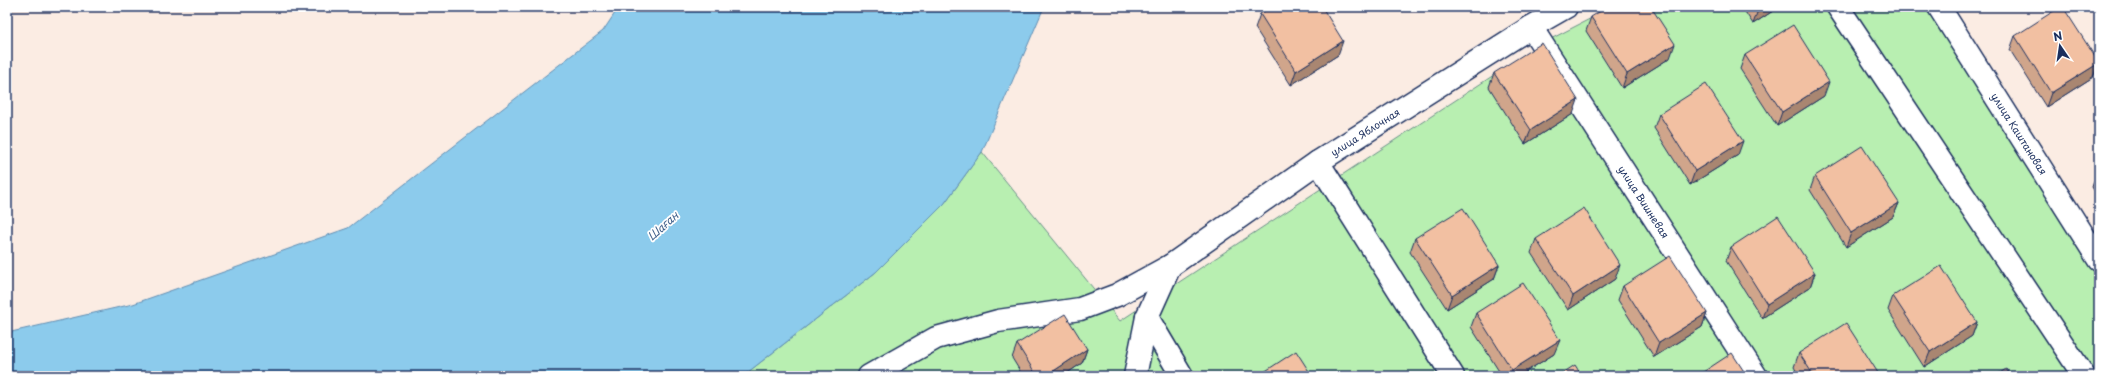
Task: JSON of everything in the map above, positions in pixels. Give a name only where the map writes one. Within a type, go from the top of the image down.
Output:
[{"type":"street","name":"улица Яблочная","points":[[869,376],[936,338],[998,321],[1080,309],[1117,295],[1170,266],[1318,162],[1531,27],[1566,7]]},
{"type":"street","points":[[1838,7],[2084,376]]},
{"type":"street","name":"улица Каштановая","points":[[1939,7],[2099,260]]},
{"type":"street","name":"улица Вишневая","points":[[1531,27],[1756,376]]},
{"type":"street","points":[[1318,162],[1453,376]]},
{"type":"street","points":[[1135,376],[1147,317],[1170,266]]},
{"type":"street","points":[[1147,317],[1182,376]]},
{"type":"green space","points":[[1613,7],[1934,7],[2099,255],[2099,376],[743,376],[876,272],[944,204],[982,152],[1120,321],[1541,44]]},
{"type":"water","name":"Шаған","points":[[619,7],[1044,7],[982,152],[944,204],[876,272],[743,376],[7,376],[7,333],[133,304],[348,228],[603,31]]},
{"type":"building","points":[[1271,7],[1322,7],[1343,41],[1296,71],[1260,14]]},
{"type":"building","points":[[1607,7],[1651,7],[1675,44],[1627,74],[1591,17]]},
{"type":"building","points":[[1756,7],[1763,7],[1758,10]]},
{"type":"building","points":[[2060,7],[2063,7],[2099,63],[2051,93],[2015,36]]},
{"type":"building","points":[[1793,25],[1829,82],[1782,112],[1745,55]]},
{"type":"building","points":[[1542,43],[1578,100],[1531,130],[1494,73]]},
{"type":"building","points":[[1706,84],[1743,141],[1695,171],[1659,114]]},
{"type":"building","points":[[1862,146],[1899,203],[1851,233],[1815,176]]},
{"type":"building","points":[[1463,208],[1499,265],[1452,295],[1415,238]]},
{"type":"building","points":[[1584,208],[1620,265],[1573,296],[1536,239]]},
{"type":"building","points":[[1778,216],[1815,273],[1767,304],[1731,247]]},
{"type":"building","points":[[1670,256],[1707,313],[1659,343],[1623,286]]},
{"type":"building","points":[[1941,266],[1977,322],[1930,352],[1893,296]]},
{"type":"building","points":[[1523,283],[1560,340],[1512,370],[1476,313]]},
{"type":"building","points":[[1065,314],[1087,349],[1046,376],[1037,376],[1017,344]]},
{"type":"building","points":[[1846,323],[1880,376],[1814,376],[1799,353]]},
{"type":"building","points":[[1296,351],[1312,376],[1258,376]]},
{"type":"building","points":[[1732,353],[1747,376],[1697,376]]},
{"type":"building","points":[[1575,365],[1582,376],[1558,376]]},
{"type":"building","points":[[2006,369],[2011,376],[1995,376]]}]
